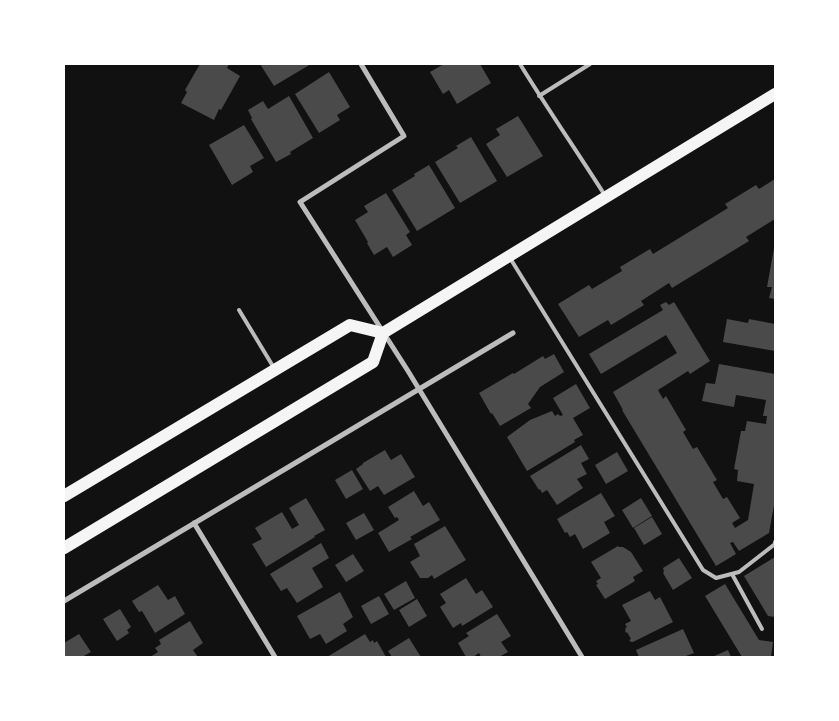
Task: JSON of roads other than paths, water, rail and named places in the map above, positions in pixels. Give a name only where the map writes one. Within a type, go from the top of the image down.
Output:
[{"type":"main road","points":[[64,548],[373,362],[383,333],[775,94]]},
{"type":"main road","points":[[64,496],[350,325],[383,333]]},
{"type":"street","points":[[361,64],[404,136],[300,202],[419,389],[582,657]]},
{"type":"street","points":[[64,601],[513,333]]},
{"type":"street","points":[[194,523],[275,657]]},
{"type":"lane","points":[[520,64],[605,196]]},
{"type":"lane","points":[[539,96],[590,64]]},
{"type":"lane","points":[[509,256],[703,570],[716,578],[739,572],[775,542]]},
{"type":"lane","points":[[239,310],[275,370]]},
{"type":"lane","points":[[732,574],[762,629]]}]
